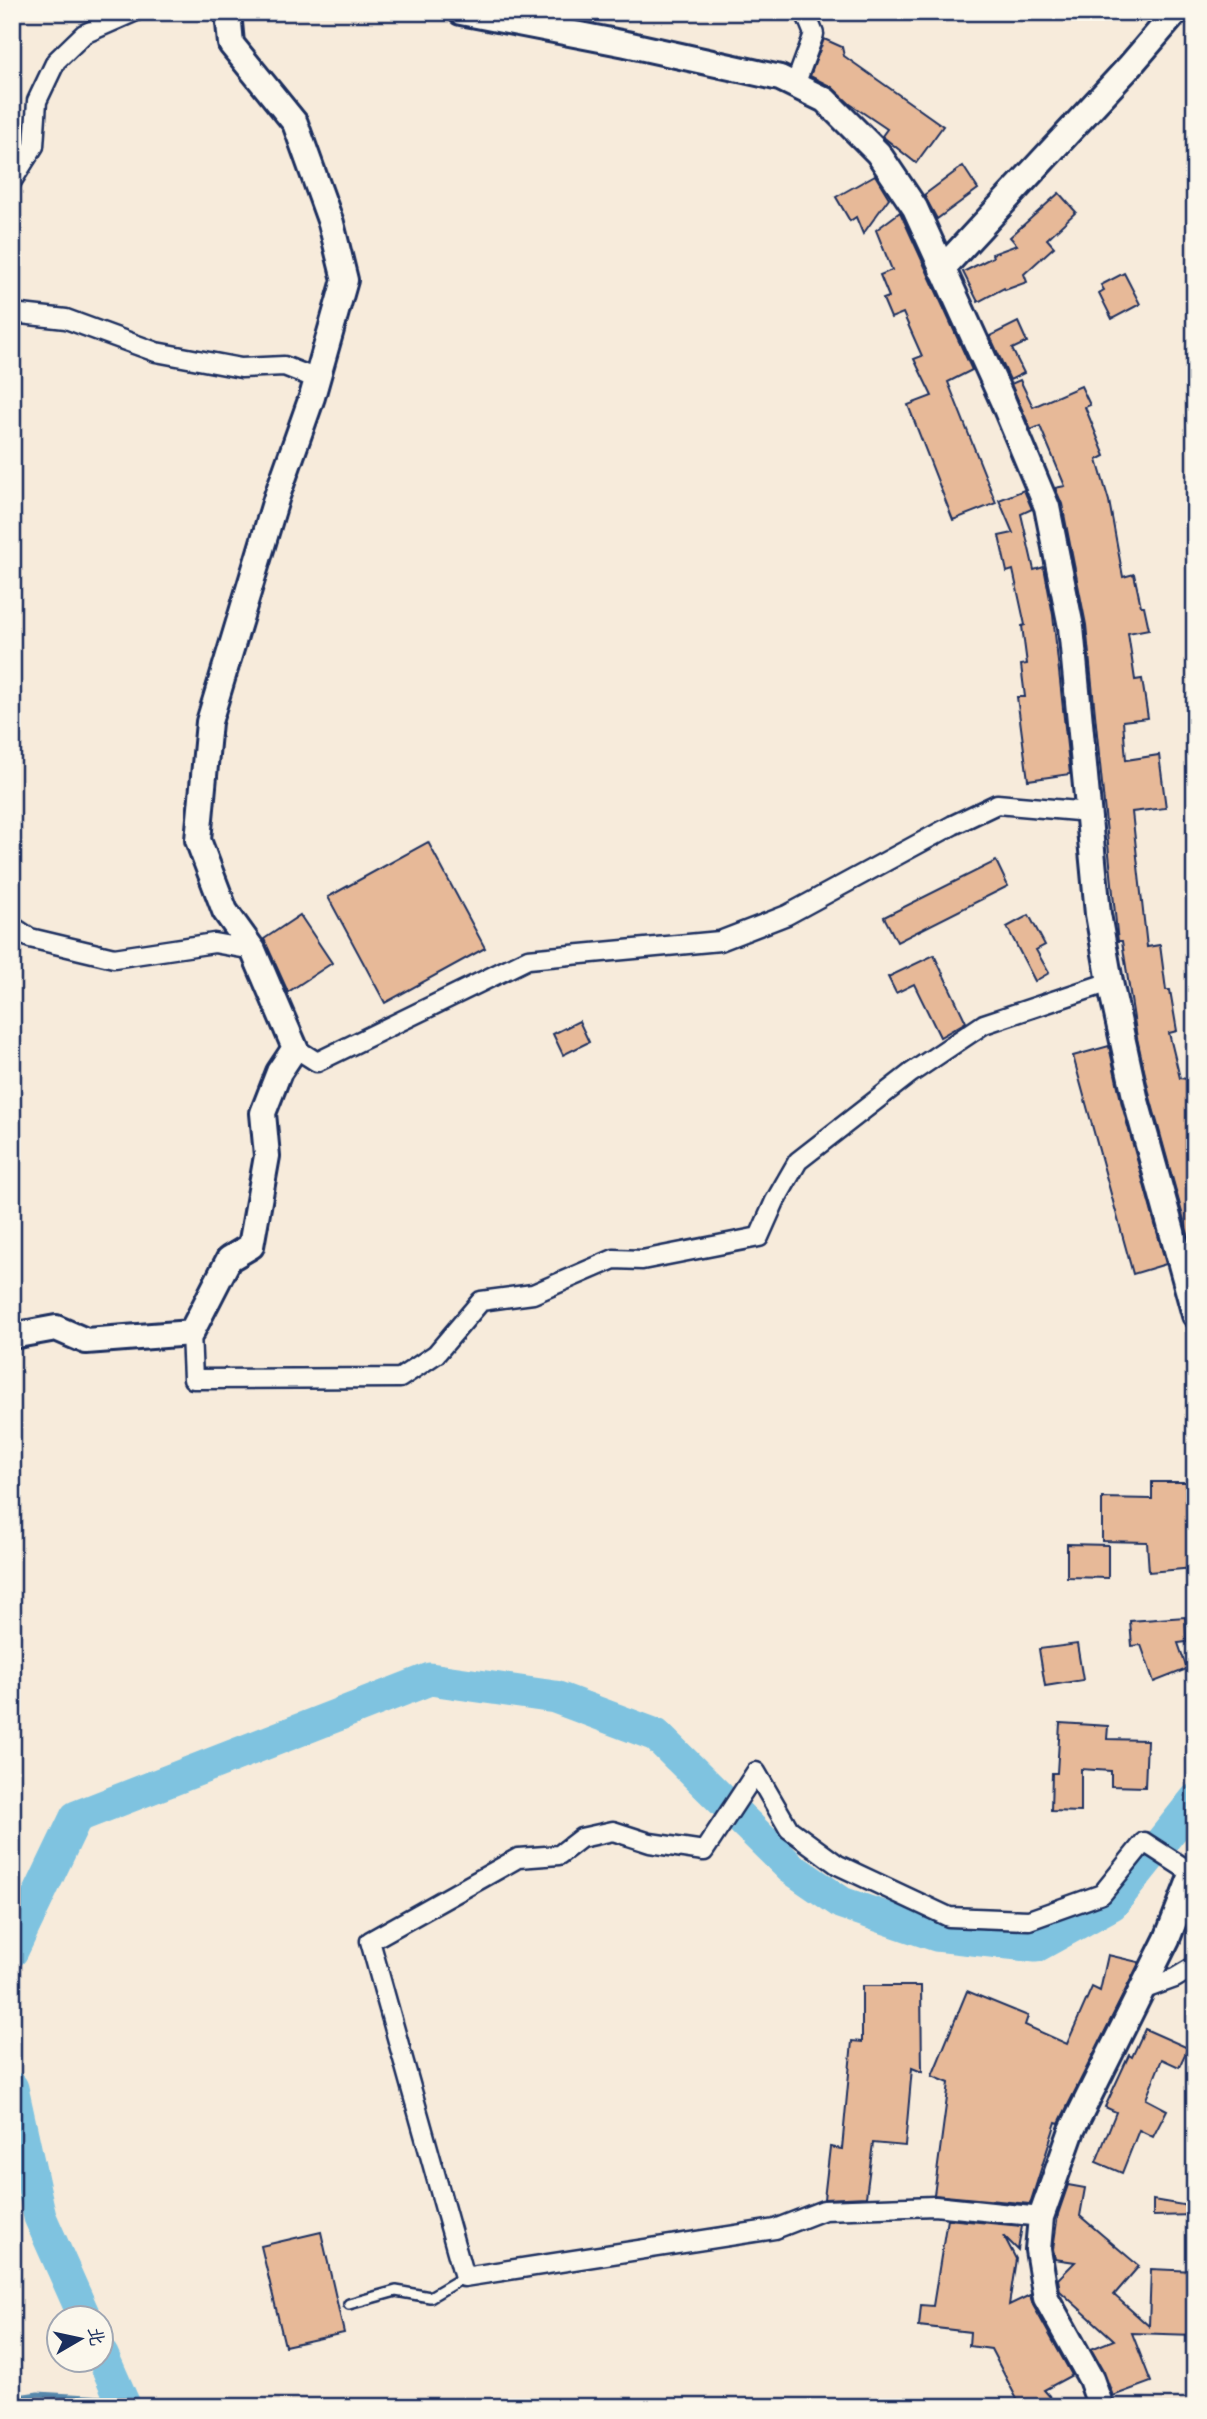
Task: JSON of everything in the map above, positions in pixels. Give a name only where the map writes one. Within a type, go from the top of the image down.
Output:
[{"type":"street","points":[[12,181],[34,146],[37,101],[56,61],[85,34],[134,12]]},
{"type":"street","points":[[228,12],[231,44],[295,122],[331,223],[345,280],[317,379],[277,496],[209,722],[198,840],[225,911],[253,950],[295,1048],[317,1062],[528,959],[720,941],[787,915],[953,825],[998,804],[1089,812]]},
{"type":"street","points":[[461,12],[780,78],[825,100],[878,153],[915,208],[1047,507],[1071,627],[1098,914],[1110,982],[1136,1101],[1195,1315]]},
{"type":"street","points":[[795,85],[814,34],[806,12]]},
{"type":"street","points":[[942,269],[1129,67],[1176,12]]},
{"type":"street","points":[[12,313],[66,319],[156,352],[241,368],[284,366],[317,379]]},
{"type":"street","points":[[12,926],[30,938],[114,958],[214,943],[253,950]]},
{"type":"street","points":[[295,1048],[279,1072],[262,1113],[267,1156],[251,1246],[229,1259],[191,1333],[193,1378],[400,1378],[436,1354],[481,1301],[533,1294],[614,1259],[642,1260],[759,1237],[775,1201],[798,1161],[911,1073],[984,1024],[1110,982]]},
{"type":"street","points":[[12,1336],[56,1328],[86,1341],[191,1333]]},
{"type":"street","points":[[1041,2217],[935,2206],[824,2210],[775,2229],[464,2277],[370,1941],[517,1857],[559,1856],[581,1838],[613,1831],[650,1843],[704,1851],[756,1772],[789,1829],[838,1865],[949,1917],[1029,1920],[1102,1894],[1144,1842],[1189,1868],[1167,1939],[1072,2130],[1041,2217],[1038,2250],[1046,2298],[1091,2379],[1101,2407]]},
{"type":"street","points":[[1142,1990],[1175,1979],[1195,1966]]},
{"type":"lane","points":[[349,2305],[396,2291],[430,2297],[464,2277]]},
{"type":"building","points":[[824,39],[842,47],[844,56],[943,126],[916,163],[882,136],[887,129],[850,104],[832,87],[810,76]]},
{"type":"building","points":[[963,166],[978,189],[937,219],[924,195]]},
{"type":"building","points":[[875,175],[889,198],[863,234],[856,217],[850,221],[836,197]]},
{"type":"building","points":[[1059,193],[1076,212],[1047,239],[1054,247],[1024,274],[1027,282],[1005,290],[1004,288],[978,302],[963,272],[993,257],[992,254],[1017,245],[1010,237]]},
{"type":"building","points":[[900,212],[972,370],[948,382],[996,503],[953,520],[908,405],[932,396],[914,359],[922,356],[903,313],[891,318],[883,299],[889,297],[880,275],[892,270],[876,230]]},
{"type":"building","points":[[1124,273],[1140,304],[1112,319],[1099,293],[1104,290],[1101,285]]},
{"type":"building","points":[[1018,322],[1027,342],[1012,349],[1024,373],[1010,380],[990,336]]},
{"type":"building","points":[[1020,380],[1033,407],[1081,386],[1090,405],[1085,407],[1105,456],[1097,460],[1109,501],[1123,577],[1134,574],[1149,629],[1128,633],[1135,680],[1142,679],[1148,718],[1123,721],[1126,760],[1159,755],[1166,808],[1132,812],[1147,947],[1160,945],[1166,990],[1170,990],[1177,1031],[1169,1033],[1180,1078],[1195,1080],[1194,1256],[1150,1097],[1137,1038],[1122,941],[1118,941],[1086,625],[1062,504],[1055,488],[1065,486],[1040,426],[1031,430],[1011,384]]},
{"type":"building","points":[[1024,490],[1032,509],[1021,514],[1034,570],[1044,567],[1053,615],[1070,774],[1028,780],[1017,697],[1025,697],[1021,665],[1027,664],[1022,626],[1025,625],[1013,570],[1007,572],[999,536],[1013,533],[999,500]]},
{"type":"building","points":[[428,842],[485,948],[385,1003],[328,897]]},
{"type":"building","points":[[996,861],[1008,886],[897,942],[884,917]]},
{"type":"building","points":[[300,915],[332,963],[288,992],[264,939]]},
{"type":"building","points":[[1029,915],[1045,945],[1036,950],[1049,973],[1035,981],[1007,927]]},
{"type":"building","points":[[934,955],[966,1022],[940,1037],[914,984],[896,993],[888,977]]},
{"type":"building","points":[[579,1021],[589,1042],[563,1055],[553,1034]]},
{"type":"building","points":[[1109,1046],[1122,1105],[1166,1264],[1133,1274],[1073,1056]]},
{"type":"building","points":[[1152,1482],[1195,1482],[1195,1542],[1192,1542],[1194,1568],[1149,1572],[1147,1542],[1102,1541],[1102,1498],[1152,1499]]},
{"type":"building","points":[[1067,1544],[1108,1545],[1108,1578],[1067,1577]]},
{"type":"building","points":[[1185,1617],[1186,1642],[1178,1643],[1187,1669],[1154,1682],[1141,1645],[1132,1646],[1130,1621]]},
{"type":"building","points":[[1077,1644],[1083,1680],[1045,1686],[1039,1649]]},
{"type":"building","points":[[1060,1723],[1108,1726],[1107,1739],[1147,1740],[1145,1787],[1111,1786],[1111,1771],[1081,1769],[1081,1812],[1051,1811],[1052,1773],[1057,1773]]},
{"type":"building","points":[[1108,1955],[1138,1962],[1138,1965],[1059,2123],[1056,2122],[1030,2204],[934,2195],[949,2083],[932,2076],[967,1991],[1028,2016],[1025,2025],[1067,2044],[1092,1987],[1100,1991]]},
{"type":"building","points":[[862,1986],[921,1986],[922,2072],[912,2068],[905,2146],[873,2143],[866,2197],[824,2199],[830,2147],[842,2149],[852,2041],[862,2042]]},
{"type":"building","points":[[1145,2029],[1188,2048],[1179,2067],[1162,2059],[1146,2099],[1167,2110],[1153,2137],[1139,2130],[1122,2173],[1096,2162],[1116,2112],[1105,2107],[1129,2055],[1132,2057]]},
{"type":"building","points":[[1068,2185],[1085,2188],[1080,2216],[1139,2266],[1114,2295],[1149,2326],[1151,2269],[1195,2271],[1195,2335],[1132,2333],[1151,2382],[1113,2396],[1091,2349],[1114,2340],[1060,2291],[1058,2279],[1075,2262],[1055,2259],[1053,2249],[1058,2214]]},
{"type":"building","points":[[1153,2200],[1195,2207],[1195,2215],[1153,2216]]},
{"type":"building","points":[[947,2219],[1022,2226],[1018,2250],[1004,2236],[1016,2259],[1009,2305],[1030,2295],[1072,2375],[1044,2390],[1059,2407],[1021,2407],[991,2349],[969,2346],[970,2332],[919,2326],[921,2305],[933,2306]]},
{"type":"building","points":[[321,2232],[344,2333],[285,2346],[261,2246]]},
{"type":"waterway","points":[[12,1951],[76,1817],[430,1679],[555,1697],[656,1735],[791,1868],[842,1903],[936,1935],[1036,1946],[1112,1904],[1195,1800]]},
{"type":"waterway","points":[[12,2088],[40,2217],[79,2304]]},
{"type":"waterway","points":[[110,2374],[125,2407]]},
{"type":"waterway","points":[[12,2398],[38,2394],[121,2399]]}]
